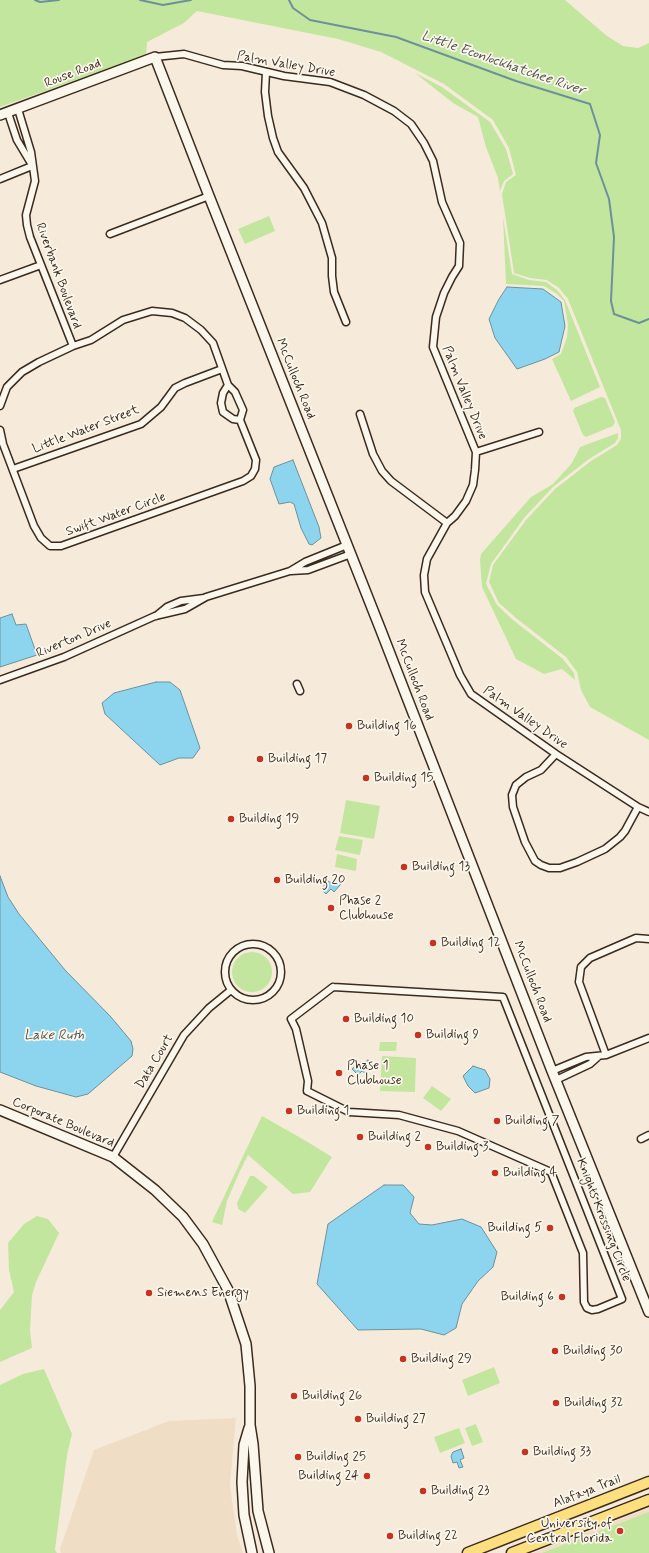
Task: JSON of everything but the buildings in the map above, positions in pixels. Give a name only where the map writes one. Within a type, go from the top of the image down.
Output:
[{"type":"main road","name":"Alafaya Trail","points":[[468,1553],[649,1482]]},
{"type":"main road","points":[[512,1553],[649,1500]]},
{"type":"main road","points":[[490,1553],[496,1542]]},
{"type":"street","name":"Palm Valley Drive","points":[[155,57],[184,54],[223,65],[242,66],[266,72],[330,82],[350,89],[394,111],[411,124],[433,160],[442,202],[460,243],[459,266],[452,276],[436,317],[433,332],[433,347],[476,452],[473,485],[466,501],[455,516],[447,523],[427,559],[424,575],[425,592],[460,675],[471,694],[556,754],[638,807],[649,812]]},
{"type":"street","name":"Rouse Road","points":[[4,114],[155,57]]},
{"type":"street","name":"McCulloch Road","points":[[155,57],[351,554],[552,1071],[649,1312]]},
{"type":"street","points":[[266,72],[265,92],[273,138],[278,152],[304,188],[322,223],[332,258],[334,292],[346,322]]},
{"type":"street","name":"Riverbank Boulevard","points":[[18,109],[31,152],[35,181],[26,215],[26,225],[73,346]]},
{"type":"street","name":"Riverbank Boulevard","points":[[4,114],[32,166]]},
{"type":"street","points":[[0,179],[32,166]]},
{"type":"street","points":[[110,234],[209,196]]},
{"type":"street","points":[[0,280],[41,265]]},
{"type":"street","name":"Swift Water Circle","points":[[0,406],[7,387],[22,372],[39,362],[73,346],[91,340],[123,320],[152,311],[172,313],[185,318],[201,330],[213,343],[228,385],[235,392],[242,410],[240,420],[256,460],[255,469],[251,476],[243,481],[62,546],[50,546],[41,538],[34,526],[0,430]]},
{"type":"street","name":"Little Water Street","points":[[13,469],[141,424],[161,407],[175,388],[222,368]]},
{"type":"street","points":[[228,385],[223,393],[221,403],[223,412],[233,419],[240,420]]},
{"type":"street","points":[[360,414],[373,454],[382,471],[391,481],[447,523]]},
{"type":"street","points":[[476,452],[539,432]]},
{"type":"street","name":"Riverton Drive","points":[[290,571],[304,562],[347,545]]},
{"type":"street","name":"Riverton Drive","points":[[0,680],[64,657],[155,616],[167,607],[181,601],[206,598],[290,571],[308,570],[351,554]]},
{"type":"street","points":[[556,754],[540,770],[526,777],[516,785],[512,795],[513,807],[525,842],[535,861],[541,865],[549,868],[560,868],[605,849],[625,831],[638,807]]},
{"type":"street","points":[[603,1055],[579,982],[581,967],[590,958],[636,938],[649,939]]},
{"type":"street","points":[[257,944],[266,947],[274,953],[280,962],[280,982],[269,996],[258,1000],[248,1000],[239,997],[231,990],[227,983],[225,974],[226,964],[231,955],[238,949],[247,945],[257,944]]},
{"type":"street","name":"Knights Krossing Circle","points":[[333,987],[503,997],[622,1299],[598,1309],[592,1310],[587,1308],[584,1302],[583,1253],[551,1172],[458,1131],[399,1115],[349,1112],[308,1091],[308,1081],[296,1029],[291,1019],[297,1013],[333,987]]},
{"type":"street","name":"Data Court","points":[[113,1157],[184,1035],[209,1008],[231,990]]},
{"type":"street","points":[[552,1071],[586,1057],[603,1055],[649,1038]]},
{"type":"street","points":[[556,1080],[590,1064],[603,1055]]},
{"type":"street","points":[[576,1061],[579,1069]]},
{"type":"street","name":"Corporate Boulevard","points":[[0,1110],[113,1157],[155,1190],[183,1217],[203,1244],[228,1290],[246,1344],[250,1386],[250,1425],[253,1444],[258,1511],[269,1553]]},
{"type":"street","points":[[641,1139],[649,1135]]},
{"type":"street","name":"Corporate Boulevard","points":[[250,1425],[244,1446],[242,1482],[244,1515],[252,1553]]},
{"type":"shaded area","points":[[236,1418],[230,1485],[237,1535],[243,1553],[61,1553],[60,1549],[94,1450],[169,1421]]},
{"type":"shaded area","name":"University of Central Florida","points":[[649,1508],[649,1553],[533,1553]]},
{"type":"green space","points":[[0,0],[565,0],[607,36],[623,46],[638,48],[649,43],[649,740],[590,707],[581,690],[577,672],[566,657],[499,603],[489,582],[493,565],[526,520],[555,489],[591,461],[617,445],[621,439],[621,430],[568,299],[559,288],[547,280],[530,278],[514,273],[502,194],[506,182],[516,175],[509,148],[493,120],[444,84],[381,52],[338,39],[197,11],[184,23],[147,42],[146,55],[0,107]]},
{"type":"green space","points":[[415,73],[442,87],[490,122],[506,149],[513,174],[504,181],[500,191],[498,178],[486,147],[478,117],[453,103]]},
{"type":"green space","points":[[269,216],[275,231],[245,244],[238,229]]},
{"type":"green space","points":[[503,217],[512,274],[529,280],[546,282],[557,290],[565,300],[600,387],[571,401],[552,359],[561,354],[567,337],[568,325],[564,301],[557,294],[544,286],[506,284]]},
{"type":"green space","points":[[601,397],[605,398],[615,422],[613,426],[586,437],[583,435],[573,411],[574,408]]},
{"type":"green space","points":[[618,433],[618,438],[615,443],[589,459],[553,487],[524,518],[491,564],[486,584],[497,605],[513,620],[563,659],[574,673],[575,680],[562,669],[544,674],[516,659],[482,587],[481,554],[531,497],[553,484],[572,463],[580,447]]},
{"type":"green space","points":[[346,800],[380,806],[374,839],[340,833]]},
{"type":"green space","points":[[339,836],[363,840],[360,855],[335,850]]},
{"type":"green space","points":[[337,854],[357,859],[356,871],[335,867]]},
{"type":"green space","points":[[256,952],[263,955],[269,961],[272,972],[271,980],[263,989],[256,992],[248,992],[241,989],[233,980],[232,968],[235,961],[244,953]]},
{"type":"green space","points":[[380,1042],[397,1042],[396,1051],[379,1051]]},
{"type":"green space","points":[[382,1056],[416,1058],[415,1092],[380,1091]]},
{"type":"green space","points":[[432,1086],[451,1099],[441,1111],[423,1098]]},
{"type":"green space","points":[[262,1116],[332,1157],[310,1192],[293,1194],[248,1155],[227,1201],[222,1225],[212,1222]]},
{"type":"green space","points":[[250,1176],[254,1176],[268,1187],[245,1213],[238,1209],[237,1203]]},
{"type":"green space","points":[[37,1216],[48,1219],[59,1233],[36,1282],[32,1295],[30,1330],[32,1348],[0,1362],[0,1310],[14,1292],[9,1270],[8,1243],[24,1224]]},
{"type":"green space","points":[[494,1367],[500,1383],[468,1396],[462,1380]]},
{"type":"green space","points":[[44,1369],[72,1434],[67,1455],[55,1550],[57,1553],[0,1553],[0,1385],[23,1374]]},
{"type":"green space","points":[[476,1424],[483,1442],[472,1446],[465,1428]]},
{"type":"green space","points":[[459,1428],[465,1443],[440,1453],[434,1437]]},
{"type":"green space","name":"University of Central Florida","points":[[649,1512],[649,1553],[542,1553]]},
{"type":"water","points":[[507,287],[543,289],[561,302],[565,326],[559,352],[545,359],[517,369],[495,338],[489,319]]},
{"type":"water","points":[[293,460],[319,527],[321,538],[312,545],[309,544],[301,528],[294,504],[290,502],[279,504],[270,479],[274,467]]},
{"type":"water","points":[[12,614],[16,625],[26,624],[37,655],[0,667],[0,618]]},
{"type":"water","points":[[156,682],[170,682],[180,690],[200,748],[193,758],[179,758],[160,765],[105,714],[102,703],[114,693]]},
{"type":"water","name":"Lake Ruth","points":[[0,876],[8,897],[19,914],[65,970],[111,1017],[131,1041],[133,1049],[132,1056],[88,1094],[76,1097],[36,1086],[0,1072]]},
{"type":"water","points":[[335,878],[341,884],[334,892],[331,889],[326,894],[321,889],[328,881],[331,883]]},
{"type":"water","points":[[368,1060],[373,1065],[365,1073],[362,1071],[358,1075],[352,1069],[360,1062],[363,1064]]},
{"type":"water","points":[[473,1066],[485,1070],[490,1079],[489,1088],[475,1093],[468,1086],[463,1076]]},
{"type":"water","points":[[384,1185],[403,1185],[414,1197],[410,1213],[419,1224],[432,1225],[462,1219],[481,1227],[497,1252],[493,1267],[478,1281],[462,1304],[456,1328],[444,1335],[421,1329],[358,1330],[317,1284],[328,1224]]},
{"type":"water","points":[[461,1449],[464,1458],[460,1460],[463,1467],[459,1468],[457,1462],[453,1463],[451,1456],[453,1452]]},
{"type":"waterway","name":"Little Econlockhatchee River","points":[[35,0],[40,2],[59,0]]},
{"type":"waterway","name":"Little Econlockhatchee River","points":[[140,0],[163,5],[191,0]]},
{"type":"waterway","name":"Little Econlockhatchee River","points":[[289,0],[293,8],[310,20],[396,37],[516,81],[590,104],[600,135],[596,163],[609,199],[614,237],[611,301],[614,314],[639,323],[649,319]]},
{"type":"place","name":"Building 16","points":[[349,726]]},
{"type":"place","name":"Building 17","points":[[260,759]]},
{"type":"place","name":"Building 15","points":[[366,778]]},
{"type":"place","name":"Building 19","points":[[231,819]]},
{"type":"place","name":"Building 13","points":[[404,867]]},
{"type":"place","name":"Building 20","points":[[277,880]]},
{"type":"place","name":"Phase 2 Clubhouse","points":[[331,908]]},
{"type":"place","name":"Building 12","points":[[433,943]]},
{"type":"place","name":"Building 10","points":[[346,1019]]},
{"type":"place","name":"Building 9","points":[[418,1035]]},
{"type":"place","name":"Phase 1 Clubhouse","points":[[339,1073]]},
{"type":"place","name":"Building 1","points":[[289,1111]]},
{"type":"place","name":"Building 7","points":[[497,1121]]},
{"type":"place","name":"Building 2","points":[[360,1137]]},
{"type":"place","name":"Building 3","points":[[428,1147]]},
{"type":"place","name":"Building 4","points":[[495,1173]]},
{"type":"place","name":"Building 5","points":[[550,1228]]},
{"type":"place","name":"Siemens Energy","points":[[149,1293]]},
{"type":"place","name":"Building 6","points":[[562,1297]]},
{"type":"place","name":"Building 30","points":[[555,1351]]},
{"type":"place","name":"Building 29","points":[[403,1359]]},
{"type":"place","name":"Building 26","points":[[294,1396]]},
{"type":"place","name":"Building 32","points":[[556,1403]]},
{"type":"place","name":"Building 27","points":[[358,1419]]},
{"type":"place","name":"Building 33","points":[[525,1452]]},
{"type":"place","name":"Building 25","points":[[298,1457]]},
{"type":"place","name":"Building 24","points":[[367,1476]]},
{"type":"place","name":"Building 23","points":[[423,1491]]},
{"type":"place","name":"University of Central Florida","points":[[620,1531]]},
{"type":"place","name":"Building 22","points":[[390,1536]]}]
